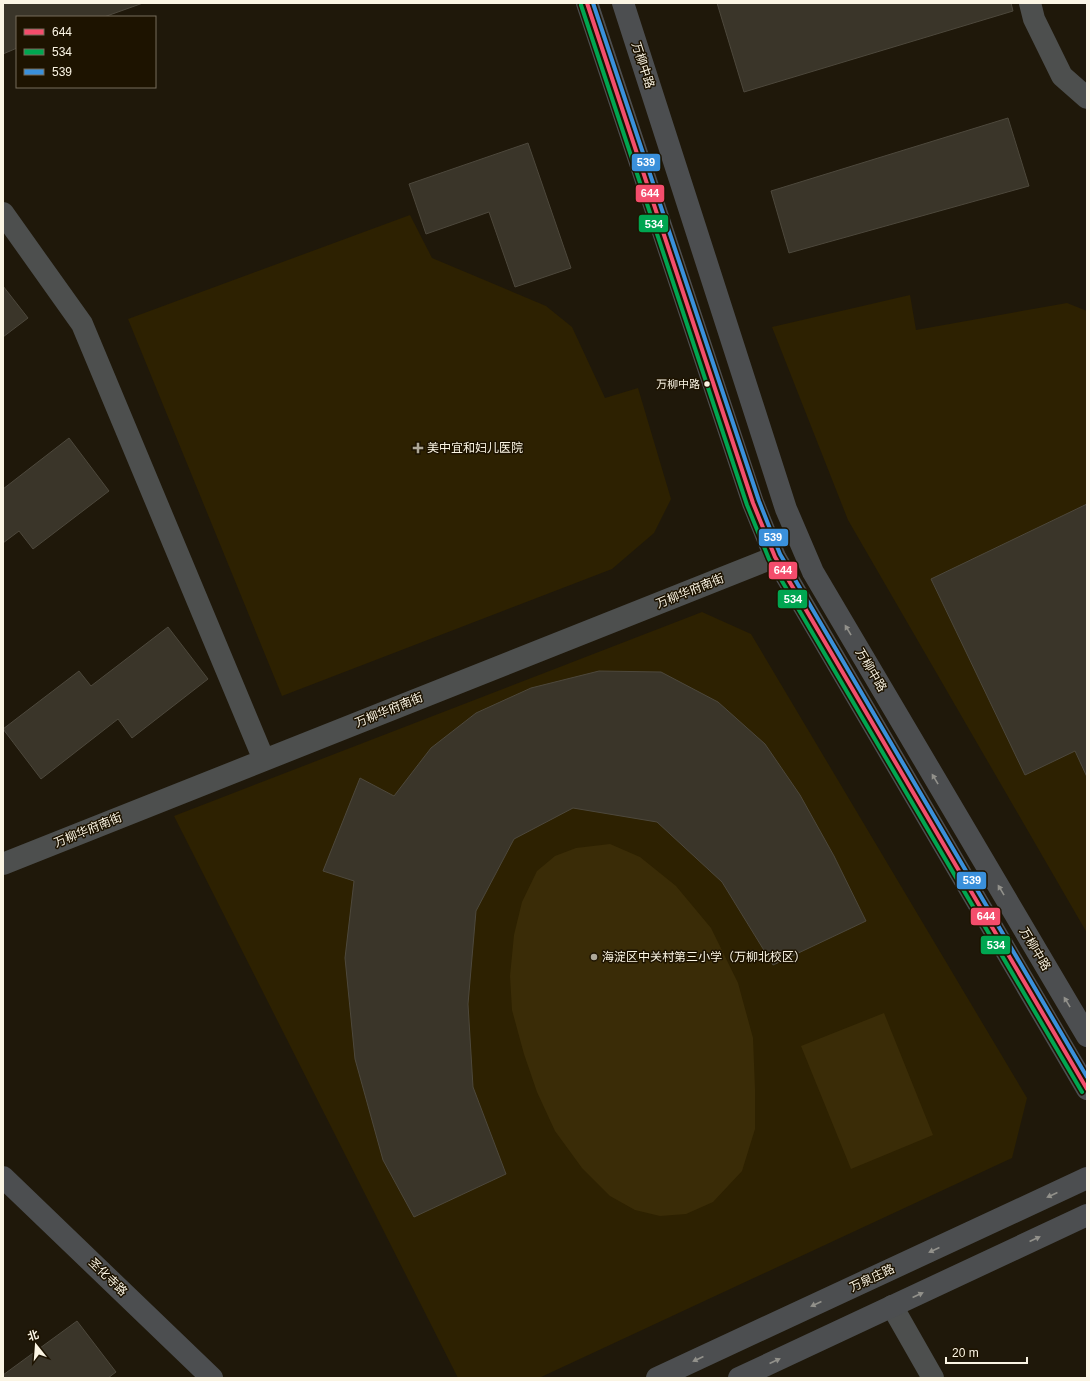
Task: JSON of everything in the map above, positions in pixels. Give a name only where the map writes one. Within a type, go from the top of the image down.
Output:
[{"type":"street","points":[[587,3],[753,502],[775,557],[1087,1089]]},
{"type":"street","name":"万柳中路","points":[[623,3],[786,509],[813,572],[1087,1036]]},
{"type":"street","points":[[1030,3],[1034,19],[1062,76],[1087,98]]},
{"type":"street","points":[[3,213],[82,324],[264,760]]},
{"type":"street","name":"万柳华府南街","points":[[3,864],[775,557]]},
{"type":"street","name":"圣化寺路","points":[[3,1177],[212,1378]]},
{"type":"street","name":"万泉庄路","points":[[658,1378],[1087,1178]]},
{"type":"street","points":[[739,1378],[1087,1215]]},
{"type":"street","points":[[892,1306],[933,1378]]},
{"type":"shaded area","name":"美中宜和妇儿医院","points":[[410,215],[432,258],[546,306],[572,327],[605,398],[638,388],[671,499],[654,533],[612,569],[282,696],[128,319]]},
{"type":"shaded area","points":[[910,295],[916,330],[1067,303],[1087,311],[1087,933],[848,520],[772,327]]},
{"type":"shaded area","name":"海淀区中关村第三小学（万柳北校区）","points":[[702,612],[751,634],[1027,1098],[1012,1158],[539,1378],[458,1378],[174,816]]},
{"type":"shaded area","points":[[610,844],[640,857],[676,886],[711,928],[738,983],[753,1038],[755,1129],[742,1171],[713,1202],[686,1214],[660,1216],[635,1210],[610,1196],[582,1168],[555,1131],[537,1092],[524,1054],[512,1010],[510,976],[514,935],[522,902],[537,871],[555,856],[576,848]]},
{"type":"shaded area","points":[[884,1013],[933,1135],[851,1169],[801,1046]]},
{"type":"building","points":[[3,3],[143,3],[107,16],[16,16],[16,48],[3,54]]},
{"type":"building","points":[[717,3],[1011,3],[1013,11],[744,92]]},
{"type":"building","points":[[1008,118],[1029,186],[789,253],[771,191]]},
{"type":"building","points":[[528,143],[571,268],[515,287],[489,212],[426,234],[409,184]]},
{"type":"building","points":[[3,286],[28,318],[3,337]]},
{"type":"building","points":[[69,438],[109,491],[33,549],[19,531],[3,543],[3,489]]},
{"type":"building","points":[[1087,504],[1087,777],[1075,751],[1025,775],[931,579]]},
{"type":"building","points":[[168,627],[208,679],[132,738],[118,719],[41,779],[3,729],[79,671],[91,686]]},
{"type":"building","points":[[599,671],[661,672],[718,702],[765,744],[800,795],[834,856],[866,921],[773,965],[722,882],[657,822],[573,808],[514,839],[476,911],[468,1004],[473,1087],[506,1174],[414,1217],[383,1160],[355,1059],[345,958],[354,881],[323,871],[360,778],[394,796],[431,748],[476,713],[531,688]]},
{"type":"building","points":[[77,1321],[116,1372],[108,1378],[3,1378],[3,1375]]},
{"type":"transit line","name":"644","points":[[587,3],[753,503],[775,557],[1087,1089]]},
{"type":"transit line","name":"539","points":[[593,3],[759,501],[780,554],[1087,1077]]},
{"type":"transit line","name":"534","points":[[581,5],[747,505],[769,559],[1082,1092]]},
{"type":"place","name":"万柳中路","points":[[707,384]]},
{"type":"place","name":"美中宜和妇儿医院","points":[[418,448]]},
{"type":"place","name":"海淀区中关村第三小学（万柳北校区）","points":[[594,957]]}]
